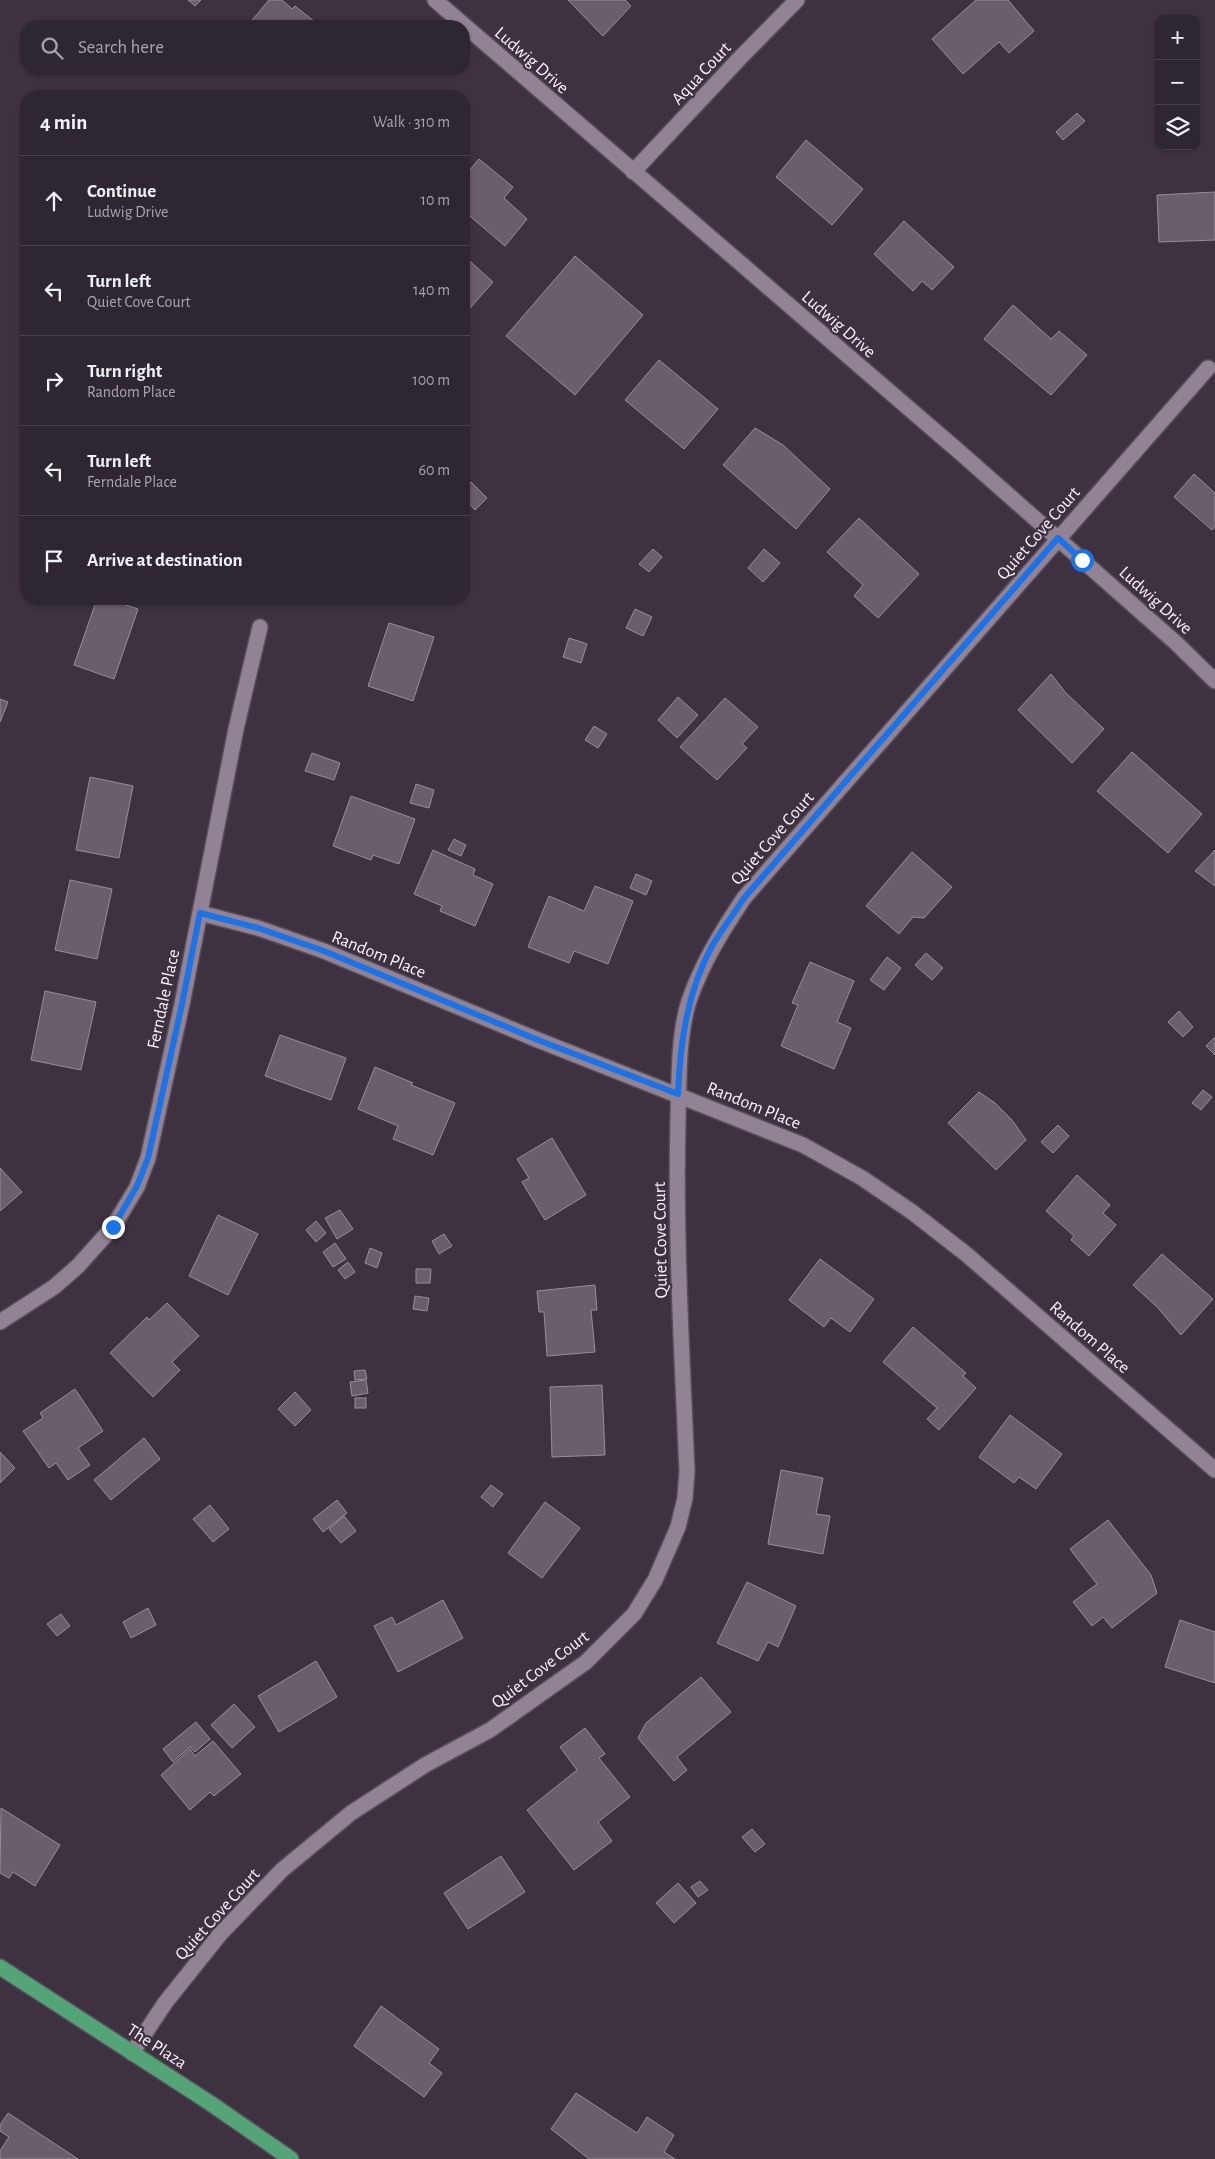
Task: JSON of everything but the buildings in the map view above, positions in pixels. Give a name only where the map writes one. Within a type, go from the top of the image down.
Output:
[{"type":"main road","name":"The Plaza","points":[[0,1967],[291,2159]]},
{"type":"street","name":"Ludwig Drive","points":[[435,0],[458,20]]},
{"type":"street","name":"Aqua Court","points":[[633,172],[738,59],[797,0]]},
{"type":"street","name":"Ludwig Drive","points":[[470,30],[1058,538],[1175,642],[1215,681]]},
{"type":"street","name":"Quiet Cove Court","points":[[132,2053],[165,2003],[220,1933],[282,1870],[351,1813],[425,1764],[490,1730],[586,1662],[634,1614],[655,1580],[678,1527],[684,1498],[687,1471],[679,1269],[678,1094],[680,1056],[689,1002],[712,947],[744,898],[1208,368]]},
{"type":"street","name":"Ferndale Place","points":[[0,1322],[54,1287],[78,1266],[113,1227],[137,1186],[150,1148],[182,1004],[236,729],[260,627]]},
{"type":"street","name":"Random Place","points":[[200,913],[258,928],[324,951],[538,1040],[678,1094],[723,1115],[764,1128],[803,1145],[862,1178],[912,1212],[966,1254],[1215,1470]]},
{"type":"route","points":[[113,1227],[137,1186],[148,1158],[200,913],[258,928],[324,951],[538,1040],[678,1094],[680,1056],[689,1002],[712,947],[744,898],[1058,538],[1082,560]]}]
